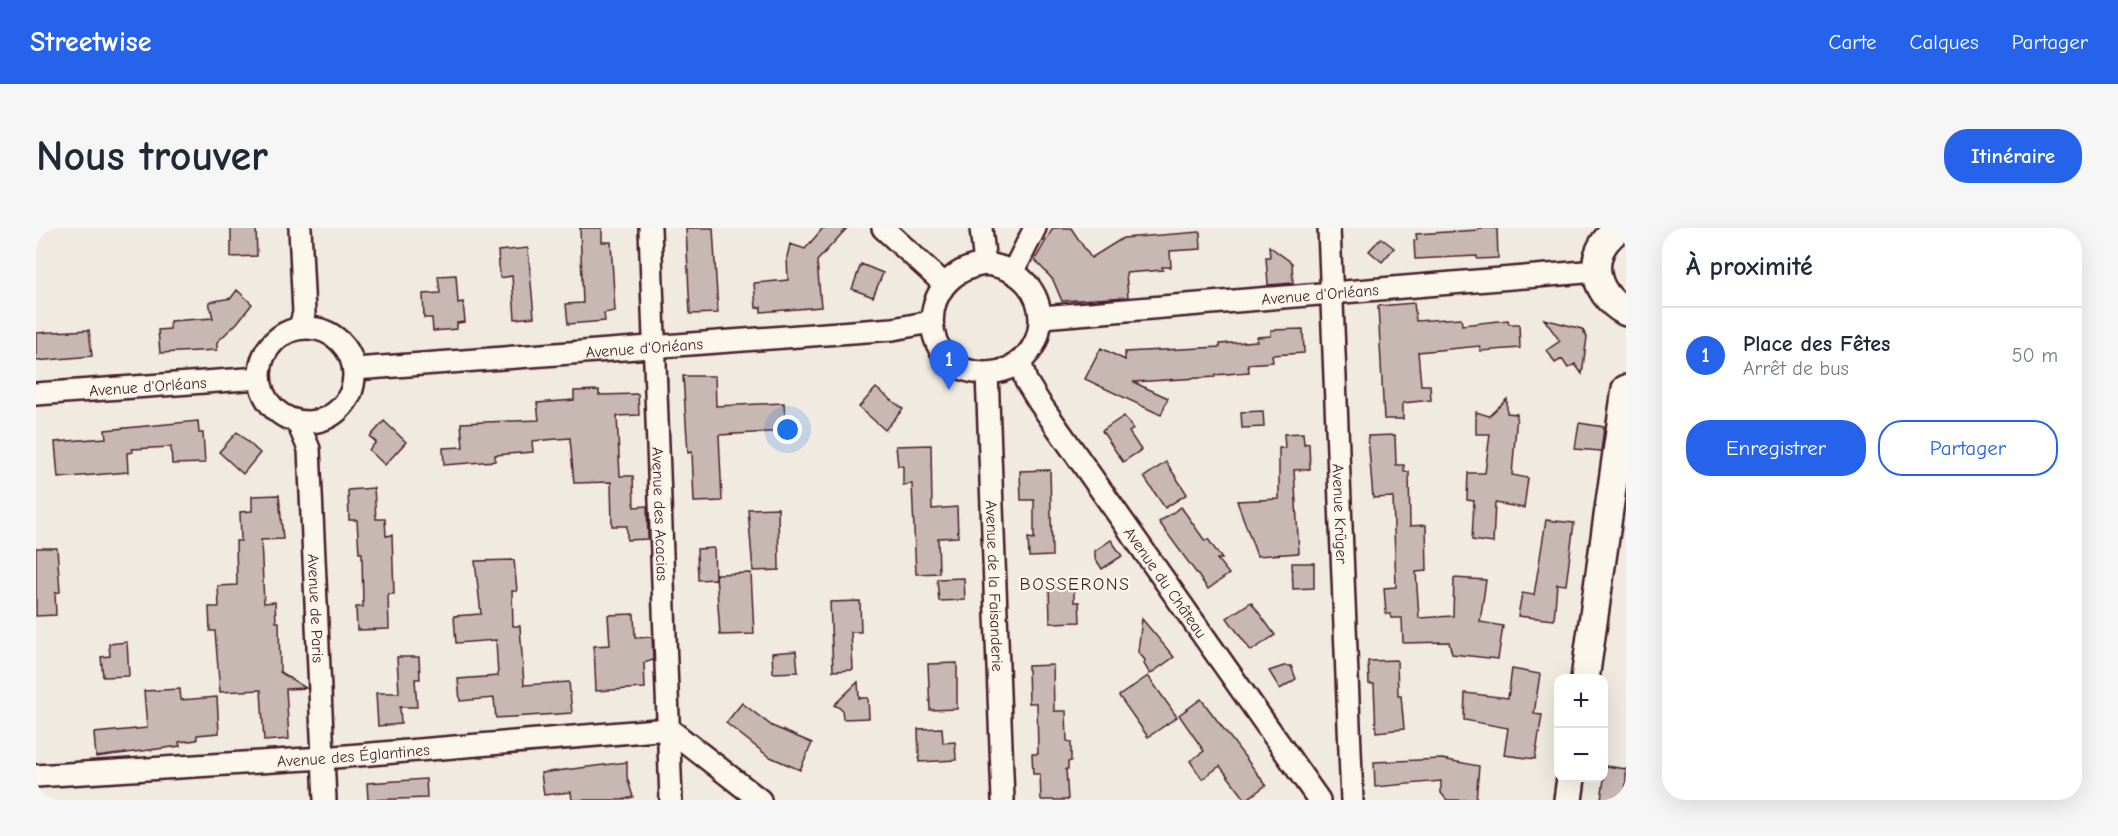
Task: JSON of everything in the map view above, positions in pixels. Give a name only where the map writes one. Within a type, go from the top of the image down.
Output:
[{"type":"street","points":[[300,228],[304,314],[300,327]]},
{"type":"street","name":"Avenue des Acacias","points":[[650,228],[670,800]]},
{"type":"street","points":[[883,228],[944,284]]},
{"type":"street","points":[[981,228],[985,264]]},
{"type":"street","points":[[1013,272],[1035,228]]},
{"type":"street","name":"Avenue Krüger","points":[[1329,228],[1352,800]]},
{"type":"street","points":[[1620,228],[1603,244],[1597,270],[1602,291],[1607,299],[1626,312]]},
{"type":"street","points":[[985,264],[999,266],[1013,272],[1026,282],[1035,297],[1042,317],[1032,347],[1020,361],[1004,370],[987,373],[963,368],[943,353],[935,338],[931,322],[933,306],[944,284],[960,271],[985,264]]},
{"type":"street","name":"Avenue d'Orléans","points":[[1042,317],[1597,270]]},
{"type":"street","name":"Avenue d'Orléans","points":[[355,369],[911,328],[931,322]]},
{"type":"street","points":[[300,327],[316,328],[336,337],[350,354],[355,369],[354,384],[349,398],[339,410],[327,418],[312,422],[297,421],[283,416],[271,406],[263,393],[260,378],[261,363],[271,345],[287,332],[300,327]]},
{"type":"street","name":"Avenue du Château","points":[[1020,361],[1026,381],[1039,402],[1319,800]]},
{"type":"street","name":"Avenue de la Faisanderie","points":[[987,373],[1004,800]]},
{"type":"street","name":"Avenue d'Orléans","points":[[36,394],[260,378]]},
{"type":"street","points":[[1586,674],[1626,390]]},
{"type":"street","name":"Avenue de Paris","points":[[297,421],[309,449],[325,800]]},
{"type":"street","points":[[669,729],[759,800]]},
{"type":"street","name":"Avenue des Églantines","points":[[36,776],[323,758],[669,729]]},
{"type":"street","points":[[1568,800],[1570,782]]},
{"type":"building","points":[[231,228],[256,228],[257,256],[231,257]]},
{"type":"building","points":[[580,228],[602,228],[602,242],[611,242],[615,311],[604,313],[605,321],[568,324],[566,304],[583,303]]},
{"type":"building","points":[[686,228],[713,228],[718,313],[690,314]]},
{"type":"building","points":[[823,228],[847,228],[817,261],[821,307],[761,312],[761,307],[756,308],[754,283],[788,280],[787,257],[790,244],[805,249]]},
{"type":"building","points":[[1053,228],[1071,228],[1091,258],[1123,238],[1200,232],[1201,249],[1170,251],[1171,267],[1162,267],[1163,270],[1126,273],[1128,297],[1062,301],[1053,280],[1035,260]]},
{"type":"building","points":[[1478,228],[1497,228],[1498,258],[1477,259],[1477,256],[1415,259],[1416,234],[1478,230]]},
{"type":"building","points":[[1381,238],[1394,248],[1382,262],[1369,251]]},
{"type":"building","points":[[1269,246],[1292,263],[1293,283],[1268,285],[1266,257],[1270,257]]},
{"type":"building","points":[[528,248],[534,317],[515,319],[512,276],[500,278],[498,251]]},
{"type":"building","points":[[861,264],[883,273],[873,297],[852,289]]},
{"type":"building","points":[[456,275],[458,303],[463,302],[465,322],[457,323],[457,329],[433,331],[432,318],[424,318],[423,294],[440,293],[438,276]]},
{"type":"building","points":[[237,290],[252,304],[237,323],[217,342],[217,350],[160,353],[158,330],[170,329],[170,321],[213,318],[209,302],[231,298]]},
{"type":"building","points":[[1414,303],[1416,321],[1461,318],[1462,325],[1508,320],[1509,324],[1519,324],[1520,348],[1480,351],[1480,346],[1418,352],[1421,385],[1430,385],[1431,400],[1403,403],[1403,419],[1384,419],[1378,306]]},
{"type":"building","points":[[1544,319],[1582,329],[1587,337],[1582,374],[1575,364],[1568,368],[1562,359],[1555,363],[1547,350],[1560,341]]},
{"type":"building","points":[[1303,329],[1304,353],[1272,355],[1273,362],[1248,364],[1249,372],[1215,375],[1215,377],[1133,382],[1168,398],[1161,415],[1085,379],[1101,348],[1125,360],[1125,352],[1220,347],[1220,344],[1257,341],[1257,337],[1271,336],[1271,330]]},
{"type":"building","points":[[89,330],[92,356],[36,361],[36,333]]},
{"type":"building","points":[[683,376],[715,376],[716,406],[784,403],[786,431],[719,435],[722,501],[694,502],[692,452],[688,453]]},
{"type":"building","points":[[876,388],[903,409],[885,430],[859,407]]},
{"type":"building","points":[[599,390],[599,395],[638,394],[639,415],[617,416],[620,476],[633,476],[634,507],[647,506],[648,539],[627,540],[627,526],[612,526],[611,482],[574,483],[570,438],[532,441],[533,452],[495,455],[495,461],[444,465],[443,448],[463,447],[461,423],[539,420],[537,403],[574,400],[574,391]]},
{"type":"building","points":[[1507,399],[1507,413],[1517,414],[1512,475],[1528,478],[1524,508],[1495,503],[1493,543],[1472,540],[1474,501],[1467,500],[1468,473],[1485,473],[1490,434],[1476,434],[1476,412],[1489,416]]},
{"type":"building","points":[[1263,411],[1264,427],[1242,428],[1241,412]]},
{"type":"building","points":[[1124,416],[1133,429],[1129,432],[1141,450],[1123,462],[1102,431]]},
{"type":"building","points":[[198,421],[199,433],[203,433],[205,463],[172,464],[171,447],[132,449],[133,452],[127,453],[128,472],[58,478],[55,442],[106,438],[105,430]]},
{"type":"building","points":[[384,421],[406,442],[385,465],[369,450],[376,442],[370,437]]},
{"type":"building","points":[[1579,423],[1604,427],[1601,451],[1575,449]]},
{"type":"building","points":[[237,432],[260,453],[243,474],[219,452]]},
{"type":"building","points":[[1303,433],[1304,444],[1309,443],[1310,469],[1294,470],[1299,553],[1257,556],[1237,501],[1279,499],[1279,448],[1285,448],[1284,434]]},
{"type":"building","points":[[1395,435],[1396,465],[1404,465],[1404,472],[1409,472],[1410,526],[1426,525],[1427,571],[1416,572],[1419,618],[1453,616],[1454,578],[1486,580],[1480,622],[1503,626],[1498,659],[1452,654],[1449,642],[1403,643],[1402,618],[1391,618],[1390,614],[1386,614],[1384,588],[1396,587],[1393,497],[1373,498],[1368,436]]},
{"type":"building","points":[[931,445],[932,509],[957,507],[958,537],[938,538],[939,573],[916,574],[912,484],[903,485],[903,466],[898,466],[896,446]]},
{"type":"building","points":[[1166,462],[1187,494],[1165,508],[1144,477]]},
{"type":"building","points":[[1050,470],[1052,556],[1029,557],[1028,538],[1034,539],[1034,500],[1021,500],[1020,471]]},
{"type":"building","points":[[374,488],[376,519],[385,519],[386,536],[392,535],[394,594],[388,594],[389,629],[357,630],[356,607],[363,607],[362,553],[359,553],[357,520],[349,520],[348,490]]},
{"type":"building","points":[[279,495],[283,539],[261,540],[264,603],[275,602],[276,622],[279,622],[280,672],[306,688],[286,689],[289,739],[264,741],[261,690],[220,692],[215,631],[210,631],[209,607],[219,607],[218,586],[237,585],[236,541],[241,541],[240,512],[252,511],[252,496]]},
{"type":"building","points":[[1181,507],[1205,541],[1208,539],[1222,559],[1217,559],[1229,574],[1208,589],[1159,522]]},
{"type":"building","points":[[778,508],[779,570],[753,571],[748,509]]},
{"type":"building","points":[[1546,520],[1574,523],[1566,585],[1557,584],[1554,620],[1518,616],[1522,593],[1534,595]]},
{"type":"building","points":[[1111,540],[1122,556],[1102,569],[1095,558],[1095,551]]},
{"type":"building","points":[[36,548],[57,548],[60,592],[55,593],[56,615],[36,616]]},
{"type":"building","points":[[714,548],[715,579],[698,580],[697,549]]},
{"type":"building","points":[[514,560],[517,591],[512,591],[513,626],[520,626],[524,685],[569,682],[572,713],[496,718],[494,698],[460,701],[458,679],[498,676],[496,640],[456,643],[454,616],[481,614],[475,561]]},
{"type":"building","points":[[1292,563],[1314,563],[1314,588],[1293,589]]},
{"type":"building","points":[[751,573],[754,634],[720,635],[716,574]]},
{"type":"building","points":[[964,578],[965,600],[939,601],[937,579]]},
{"type":"building","points":[[1074,581],[1074,602],[1079,602],[1080,622],[1050,623],[1049,582]]},
{"type":"building","points":[[860,601],[861,632],[851,632],[853,670],[833,671],[830,602]]},
{"type":"building","points":[[1251,602],[1275,635],[1251,651],[1227,618]]},
{"type":"building","points":[[634,614],[635,638],[652,637],[653,660],[644,663],[645,688],[596,691],[594,646],[610,645],[608,615]]},
{"type":"building","points":[[1142,619],[1174,657],[1150,674],[1144,664],[1145,660],[1138,652]]},
{"type":"building","points":[[127,642],[129,676],[103,677],[101,657],[110,656],[109,644]]},
{"type":"building","points":[[796,651],[798,672],[773,673],[772,653]]},
{"type":"building","points":[[397,657],[419,657],[420,679],[415,679],[417,707],[400,707],[401,724],[378,726],[376,693],[399,693]]},
{"type":"building","points":[[1397,660],[1398,696],[1401,696],[1404,729],[1376,732],[1374,684],[1369,684],[1368,661]]},
{"type":"building","points":[[957,663],[957,709],[930,710],[928,664]]},
{"type":"building","points":[[1053,665],[1054,711],[1066,711],[1067,741],[1071,742],[1071,761],[1068,762],[1068,769],[1066,769],[1068,800],[1041,800],[1040,774],[1033,774],[1032,754],[1038,754],[1037,703],[1029,703],[1028,666]]},
{"type":"building","points":[[1291,666],[1296,679],[1280,689],[1269,671]]},
{"type":"building","points":[[1512,669],[1540,674],[1534,714],[1542,715],[1535,759],[1504,755],[1508,728],[1464,720],[1465,693],[1508,698]]},
{"type":"building","points":[[1148,676],[1177,717],[1148,737],[1119,696]]},
{"type":"building","points":[[858,682],[859,698],[868,698],[869,718],[843,719],[842,709],[834,705]]},
{"type":"building","points":[[180,689],[181,700],[217,697],[219,733],[197,735],[197,740],[179,742],[180,746],[96,757],[94,733],[147,728],[144,691]]},
{"type":"building","points":[[1201,699],[1266,785],[1246,800],[1220,766],[1202,779],[1190,761],[1204,751],[1179,715]]},
{"type":"building","points":[[742,703],[772,726],[812,743],[800,770],[768,756],[726,723]]},
{"type":"building","points":[[942,728],[943,743],[955,742],[956,760],[919,762],[918,729]]},
{"type":"building","points":[[1442,759],[1479,766],[1476,800],[1447,800],[1441,793],[1441,781],[1375,787],[1374,762]]},
{"type":"building","points":[[627,762],[627,777],[633,797],[622,800],[572,800],[571,792],[544,795],[541,773]]},
{"type":"building","points":[[1608,766],[1626,769],[1626,800],[1601,799],[1604,782],[1608,782]]},
{"type":"building","points":[[426,779],[427,798],[368,800],[367,783]]},
{"type":"place","name":"Place des Fêtes","points":[[949,390]]},
{"type":"district","name":"BOSSERONS","points":[[1075,584]]}]
